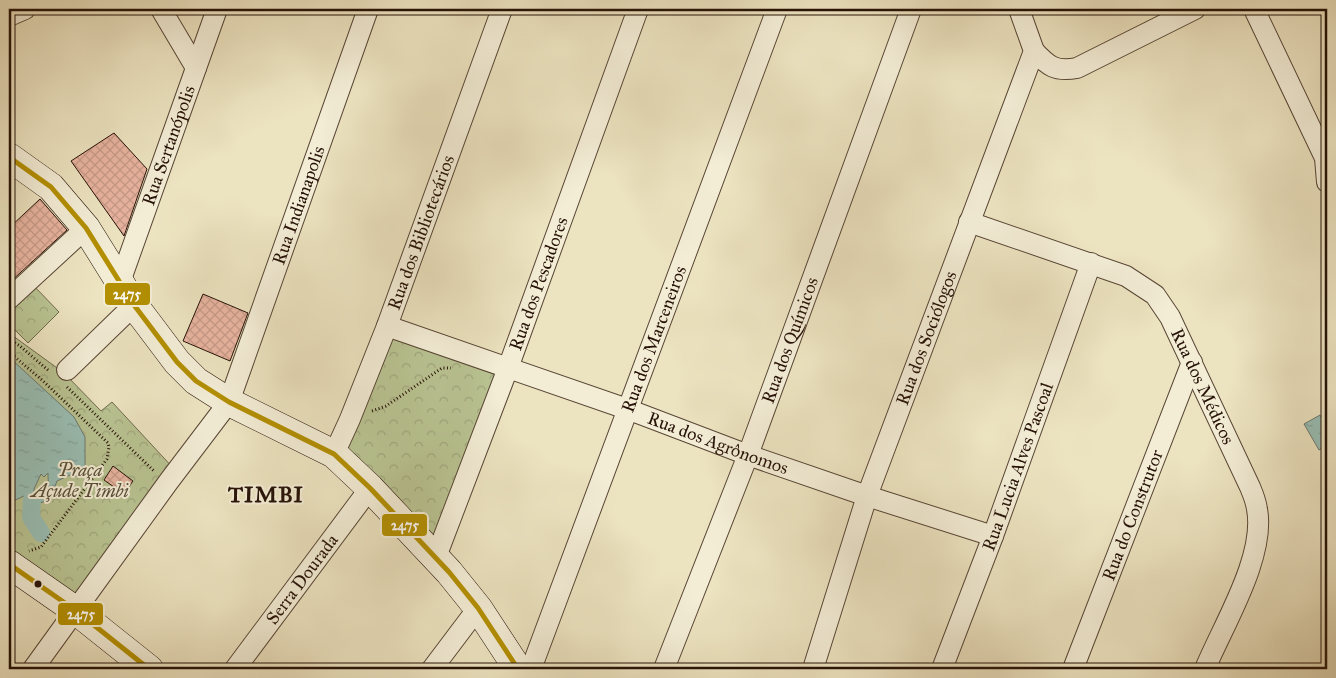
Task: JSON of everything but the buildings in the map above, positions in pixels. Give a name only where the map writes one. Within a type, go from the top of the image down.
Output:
[{"type":"street","points":[[9,16],[25,9]]},
{"type":"street","points":[[162,9],[196,68]]},
{"type":"street","name":"Rua Sertanópolis","points":[[120,282],[217,9]]},
{"type":"street","name":"Rua Indianapolis","points":[[33,669],[229,402],[368,9]]},
{"type":"street","name":"Rua dos Bibliotecários","points":[[334,454],[387,326],[502,9]]},
{"type":"street","name":"Rua dos Pescadores","points":[[436,558],[508,368],[638,9]]},
{"type":"street","name":"Rua dos Marceneiros","points":[[531,669],[776,9]]},
{"type":"street","name":"Rua dos Químicos","points":[[664,669],[748,455],[911,9]]},
{"type":"street","points":[[1019,9],[1034,51],[1045,63],[1054,68],[1066,70],[1077,68],[1195,9]]},
{"type":"street","points":[[1254,9],[1324,158],[1327,182]]},
{"type":"street","name":"Rua dos Sociólogos","points":[[813,669],[867,496],[1034,51]]},
{"type":"street","points":[[9,156],[50,187],[86,228],[134,305],[176,362],[196,381],[229,402],[334,454],[370,488],[436,558],[478,608],[518,669]]},
{"type":"street","name":"Rua dos Médicos","points":[[969,222],[1126,276],[1155,295],[1170,317],[1250,487],[1257,509],[1258,530],[1254,554],[1205,669]]},
{"type":"street","points":[[9,299],[86,228]]},
{"type":"street","name":"Rua Lucia Alves Pascoal","points":[[942,669],[993,536],[1092,263]]},
{"type":"street","points":[[59,374],[134,305]]},
{"type":"street","name":"Rua dos Agrônomos","points":[[387,326],[627,410],[748,455],[867,496],[993,536]]},
{"type":"street","name":"Rua do Construtor","points":[[1073,669],[1192,362]]},
{"type":"street","name":"Serra Dourada","points":[[235,669],[370,488]]},
{"type":"street","points":[[18,554],[75,610],[149,669]]},
{"type":"street","points":[[432,669],[478,608]]},
{"type":"path","points":[[9,338],[59,374],[158,474]]},
{"type":"path","points":[[9,352],[42,380],[108,443],[109,447],[107,459],[41,547],[18,554],[9,539]]},
{"type":"path","points":[[350,419],[386,406],[442,368],[458,368]]},
{"type":"green space","points":[[33,285],[59,312],[28,343],[9,324],[9,309]]},
{"type":"green space","points":[[387,326],[508,368],[436,557],[334,454]]},
{"type":"green space","name":"Praça Açude Timbi","points":[[9,333],[64,373],[101,411],[112,402],[176,471],[78,606],[9,554]]},
{"type":"water","points":[[9,357],[74,417],[85,437],[85,467],[76,477],[74,471],[57,481],[50,500],[36,504],[24,496],[9,503]],"holes":[[[48,473],[48,488],[44,493],[36,497],[34,489],[41,474],[44,477]]]},
{"type":"water","points":[[1320,415],[1327,427],[1327,445],[1319,450],[1304,424]]},
{"type":"waterway","points":[[32,500],[31,517],[41,533]]},
{"type":"transit line","name":"2475","points":[[9,157],[51,187],[86,228],[134,305],[177,362],[196,381],[229,402],[334,454],[370,488],[449,572],[478,608],[518,669]]},
{"type":"transit line","name":"2475","points":[[9,564],[75,610],[149,669]]},
{"type":"district","name":"TIMBI","points":[[266,494]]}]
